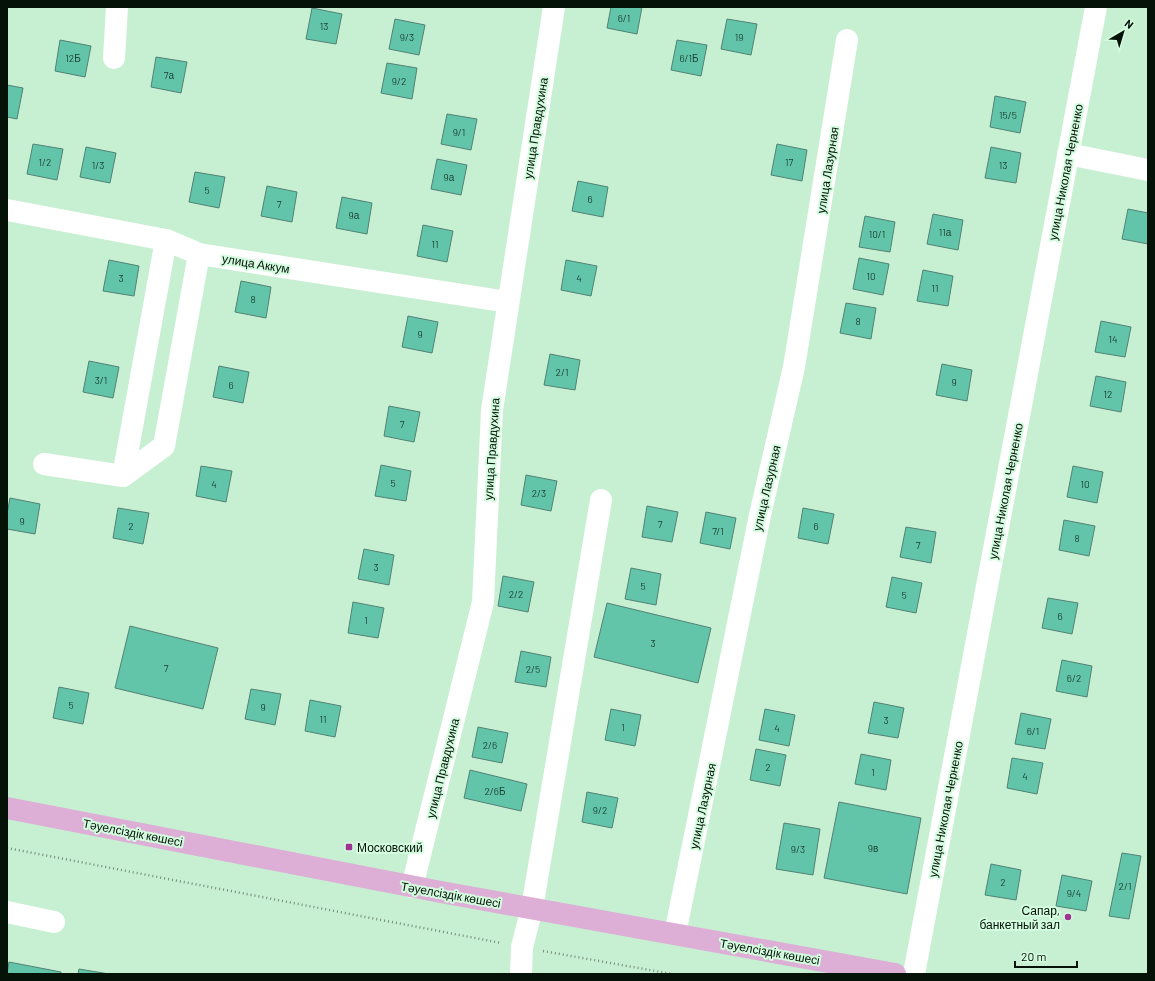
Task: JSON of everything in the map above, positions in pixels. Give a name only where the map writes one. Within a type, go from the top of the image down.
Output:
[{"type":"main road","name":"Тәуелсіздік көшесі","points":[[7,808],[412,887],[896,974]]},
{"type":"street","points":[[114,58],[117,7]]},
{"type":"street","name":"улица Правдухина","points":[[412,887],[483,602],[492,410],[554,7]]},
{"type":"street","name":"улица Николая Черненко","points":[[914,974],[1096,7]]},
{"type":"street","name":"улица Лазурная","points":[[675,934],[760,515],[794,367],[847,40]]},
{"type":"street","points":[[1068,154],[1148,170]]},
{"type":"street","name":"улица Аккум","points":[[7,210],[166,240],[199,254],[508,302]]},
{"type":"street","points":[[123,476],[166,240]]},
{"type":"street","points":[[44,464],[123,476],[164,446],[199,254]]},
{"type":"street","points":[[521,974],[522,947],[532,908],[600,500]]},
{"type":"street","points":[[7,912],[54,922]]},
{"type":"path","points":[[7,848],[522,947],[672,974]]},
{"type":"building","points":[[611,7],[642,7],[637,34],[607,28]]},
{"type":"building","points":[[312,8],[342,14],[336,44],[306,39]]},
{"type":"building","points":[[395,19],[425,25],[419,55],[389,49]]},
{"type":"building","points":[[727,19],[757,24],[751,55],[721,49]]},
{"type":"building","points":[[60,40],[91,46],[85,77],[55,71]]},
{"type":"building","points":[[677,40],[707,45],[701,76],[671,70]]},
{"type":"building","points":[[156,57],[187,62],[181,93],[151,87]]},
{"type":"building","points":[[387,63],[417,68],[412,99],[381,93]]},
{"type":"building","points":[[7,85],[23,88],[17,119],[7,117]]},
{"type":"building","points":[[995,96],[1026,102],[1020,133],[990,127]]},
{"type":"building","points":[[447,114],[477,119],[471,150],[441,144]]},
{"type":"building","points":[[33,144],[63,149],[57,180],[27,174]]},
{"type":"building","points":[[777,144],[807,150],[802,181],[771,175]]},
{"type":"building","points":[[86,147],[116,153],[110,183],[80,177]]},
{"type":"building","points":[[991,147],[1021,153],[1016,183],[985,178]]},
{"type":"building","points":[[437,159],[467,165],[461,195],[431,189]]},
{"type":"building","points":[[195,172],[225,177],[219,208],[189,202]]},
{"type":"building","points":[[578,181],[608,187],[603,217],[572,211]]},
{"type":"building","points":[[267,186],[297,192],[292,222],[261,216]]},
{"type":"building","points":[[342,197],[372,203],[367,234],[336,228]]},
{"type":"building","points":[[1128,209],[1148,213],[1148,244],[1122,239]]},
{"type":"building","points":[[933,214],[963,220],[958,250],[927,244]]},
{"type":"building","points":[[865,216],[895,222],[890,252],[859,247]]},
{"type":"building","points":[[423,225],[453,231],[447,262],[417,256]]},
{"type":"building","points":[[859,258],[889,264],[883,295],[853,289]]},
{"type":"building","points":[[109,260],[139,266],[134,296],[103,291]]},
{"type":"building","points":[[566,260],[597,266],[591,296],[561,290]]},
{"type":"building","points":[[923,270],[953,276],[948,306],[917,301]]},
{"type":"building","points":[[241,281],[271,287],[266,318],[235,312]]},
{"type":"building","points":[[846,303],[876,308],[871,339],[840,333]]},
{"type":"building","points":[[408,316],[438,322],[432,353],[402,347]]},
{"type":"building","points":[[1101,321],[1131,327],[1125,357],[1095,352]]},
{"type":"building","points":[[550,354],[580,360],[575,390],[544,385]]},
{"type":"building","points":[[89,361],[119,367],[113,398],[83,392]]},
{"type":"building","points":[[942,364],[972,370],[967,401],[936,395]]},
{"type":"building","points":[[219,366],[249,372],[243,403],[213,397]]},
{"type":"building","points":[[1096,376],[1126,382],[1121,412],[1090,406]]},
{"type":"building","points":[[389,406],[420,412],[414,442],[384,436]]},
{"type":"building","points":[[381,465],[411,471],[406,501],[375,496]]},
{"type":"building","points":[[201,466],[232,471],[226,502],[196,496]]},
{"type":"building","points":[[1073,466],[1103,472],[1097,503],[1067,497]]},
{"type":"building","points":[[526,475],[557,481],[551,511],[521,505]]},
{"type":"building","points":[[10,498],[40,504],[35,534],[7,529],[7,514]]},
{"type":"building","points":[[647,506],[678,512],[672,542],[642,537]]},
{"type":"building","points":[[118,508],[149,513],[143,544],[113,538]]},
{"type":"building","points":[[803,508],[834,514],[828,544],[798,538]]},
{"type":"building","points":[[706,512],[736,518],[730,549],[700,543]]},
{"type":"building","points":[[1064,520],[1095,526],[1089,556],[1059,550]]},
{"type":"building","points":[[906,527],[936,532],[931,563],[900,557]]},
{"type":"building","points":[[364,549],[394,555],[389,585],[358,579]]},
{"type":"building","points":[[631,568],[661,574],[656,605],[625,599]]},
{"type":"building","points":[[503,576],[534,582],[528,612],[498,606]]},
{"type":"building","points":[[892,577],[922,583],[916,613],[886,607]]},
{"type":"building","points":[[1048,598],[1078,603],[1072,634],[1042,628]]},
{"type":"building","points":[[353,602],[384,608],[378,638],[348,633]]},
{"type":"building","points":[[607,603],[711,628],[698,683],[594,657]]},
{"type":"building","points":[[130,626],[218,648],[203,709],[115,688]]},
{"type":"building","points":[[521,651],[551,657],[546,687],[515,682]]},
{"type":"building","points":[[1062,660],[1092,666],[1087,697],[1056,691]]},
{"type":"building","points":[[59,687],[89,693],[83,724],[53,718]]},
{"type":"building","points":[[251,689],[281,694],[275,725],[245,719]]},
{"type":"building","points":[[310,700],[341,706],[335,737],[305,731]]},
{"type":"building","points":[[874,702],[904,708],[898,738],[868,733]]},
{"type":"building","points":[[611,709],[641,715],[635,746],[605,740]]},
{"type":"building","points":[[765,709],[795,715],[789,746],[759,740]]},
{"type":"building","points":[[1021,713],[1051,719],[1045,749],[1015,744]]},
{"type":"building","points":[[478,727],[508,733],[502,763],[472,757]]},
{"type":"building","points":[[756,749],[786,755],[780,786],[750,780]]},
{"type":"building","points":[[861,754],[891,760],[886,790],[855,784]]},
{"type":"building","points":[[1012,758],[1043,763],[1037,794],[1007,788]]},
{"type":"building","points":[[470,770],[527,784],[521,811],[464,798]]},
{"type":"building","points":[[587,792],[618,798],[612,828],[582,822]]},
{"type":"building","points":[[839,802],[921,818],[907,894],[824,878]]},
{"type":"building","points":[[784,823],[820,829],[813,875],[776,869]]},
{"type":"building","points":[[1122,853],[1141,856],[1129,919],[1109,916]]},
{"type":"building","points":[[991,864],[1021,870],[1016,900],[985,895]]},
{"type":"building","points":[[1062,875],[1092,881],[1086,911],[1056,906]]},
{"type":"building","points":[[9,962],[61,972],[61,974],[7,974]]},
{"type":"building","points":[[79,969],[109,974],[78,974]]},
{"type":"place","name":"Московский","points":[[349,847]]},
{"type":"place","name":"Сапар, банкетный зал","points":[[1068,917]]}]
